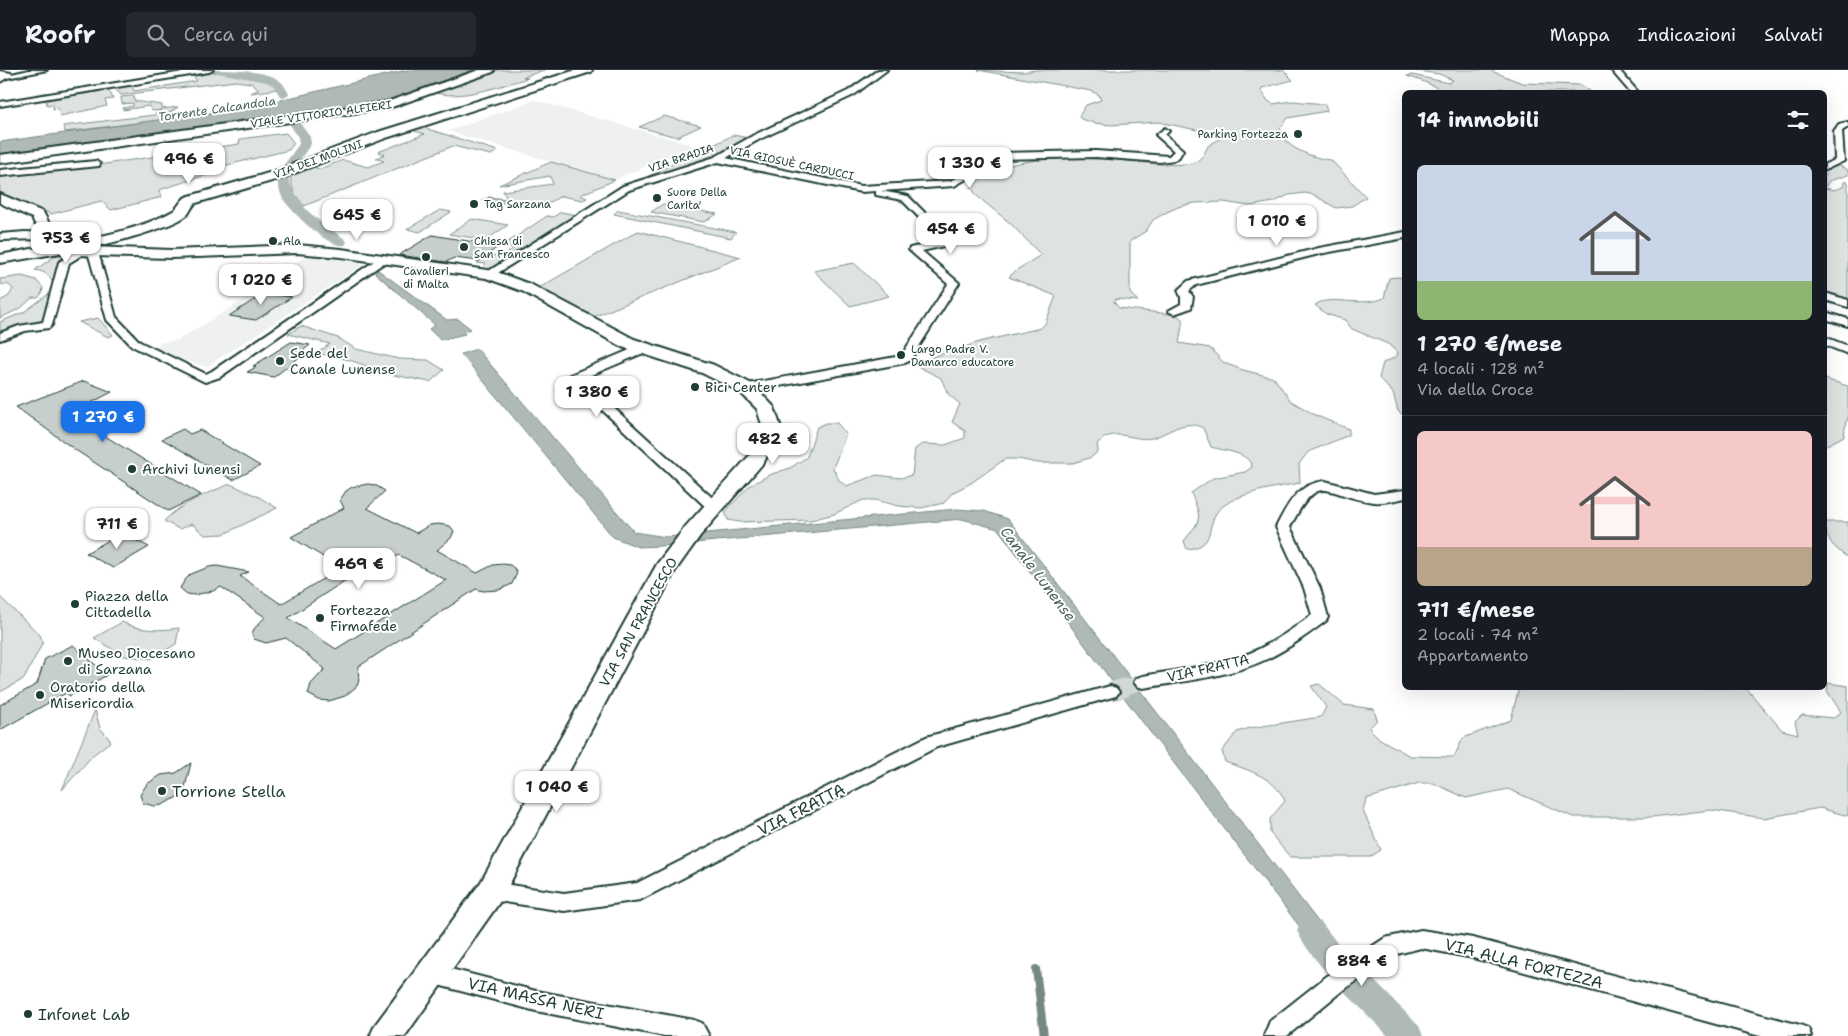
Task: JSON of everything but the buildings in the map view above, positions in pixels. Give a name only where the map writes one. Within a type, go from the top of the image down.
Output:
[{"type":"street","points":[[4,74],[43,70]]},
{"type":"street","points":[[0,104],[209,70]]},
{"type":"street","name":"VIALE VITTORIO ALFIERI","points":[[0,159],[389,105],[489,70]]},
{"type":"street","name":"VIA DEI MOLINI","points":[[50,241],[81,245],[116,236],[171,218],[182,212],[186,204],[191,200],[277,175],[405,127],[587,70]]},
{"type":"street","name":"VIA BRADIA","points":[[489,274],[626,188],[718,159],[757,137],[851,93],[883,70]]},
{"type":"street","points":[[1615,70],[1632,90]]},
{"type":"street","points":[[1827,166],[1840,161],[1838,131],[1842,126],[1848,124]]},
{"type":"street","name":"VIA GIOSUÈ CARDUCCI","points":[[718,159],[861,189],[951,184],[1000,156],[1051,157],[1096,154],[1150,159],[1171,158],[1176,155],[1178,150],[1160,135],[1165,131]]},
{"type":"street","points":[[0,173],[96,164]]},
{"type":"street","points":[[746,388],[905,359],[954,283],[914,250],[949,242],[905,198],[861,189]]},
{"type":"street","points":[[0,198],[34,212],[44,225],[50,241]]},
{"type":"street","points":[[0,237],[25,235],[50,241]]},
{"type":"street","points":[[0,336],[23,328],[45,326],[48,323],[64,262],[116,236]]},
{"type":"street","points":[[1174,311],[1187,306],[1187,297],[1183,290],[1192,283],[1319,251],[1402,236]]},
{"type":"street","points":[[0,259],[24,255],[50,241]]},
{"type":"street","name":"VIA SAN FRANCESCO","points":[[50,241],[117,252],[172,254],[297,249],[341,253],[489,274],[527,288],[604,332],[644,348],[708,369],[746,388],[765,407],[772,428],[757,458],[693,531],[665,569],[491,891],[386,1036]]},
{"type":"street","points":[[92,249],[111,318],[136,344],[205,378],[216,374],[384,260]]},
{"type":"street","points":[[1827,297],[1848,304]]},
{"type":"street","points":[[1827,316],[1848,322]]},
{"type":"street","points":[[1827,342],[1848,350]]},
{"type":"street","points":[[644,348],[574,378],[714,507]]},
{"type":"street","name":"VIA FRATTA","points":[[1143,682],[1238,663],[1254,658],[1302,631],[1320,617],[1312,588],[1283,527],[1298,500],[1310,488],[1323,485],[1373,498],[1402,495]]},
{"type":"street","name":"VIA FRATTA","points":[[491,891],[564,902],[640,891],[932,742],[1110,692]]},
{"type":"street","name":"VIA ALLA FORTEZZA","points":[[1275,1036],[1278,1029],[1335,983],[1392,945],[1408,940],[1434,940],[1473,948],[1800,1036]]},
{"type":"street","name":"VIA MASSA NERI","points":[[432,974],[536,1001],[694,1032],[698,1036]]},
{"type":"shaded area","points":[[499,70],[545,70],[523,77],[528,78],[482,91],[458,95],[435,93]]},
{"type":"shaded area","points":[[978,70],[1023,72],[1036,70],[1283,70],[1293,80],[1262,88],[1261,90],[1268,101],[1273,104],[1292,101],[1325,104],[1327,111],[1288,118],[1280,128],[1287,142],[1296,149],[1314,157],[1331,160],[1366,197],[1352,206],[1336,208],[1314,195],[1305,193],[1289,195],[1274,202],[1249,206],[1223,202],[1194,203],[1178,207],[1153,220],[1146,231],[1130,241],[1130,293],[1138,301],[1116,299],[1114,302],[1119,308],[1177,315],[1183,320],[1179,343],[1210,348],[1224,363],[1274,378],[1291,401],[1317,416],[1349,429],[1349,435],[1308,452],[1299,464],[1300,483],[1249,494],[1223,506],[1213,519],[1204,543],[1197,547],[1187,549],[1184,541],[1194,528],[1198,518],[1191,493],[1213,478],[1245,472],[1252,467],[1250,462],[1241,455],[1211,447],[1203,428],[1196,425],[1183,425],[1159,436],[1145,439],[1117,435],[1103,438],[1097,444],[1098,451],[1092,457],[1073,463],[1038,463],[1018,459],[1005,459],[971,483],[952,493],[944,503],[921,508],[899,506],[875,500],[863,500],[834,514],[811,520],[739,522],[728,520],[725,512],[749,486],[769,475],[790,468],[807,457],[817,427],[826,423],[837,423],[846,434],[833,468],[839,480],[846,486],[877,475],[901,478],[912,475],[915,449],[922,444],[945,445],[965,438],[965,431],[952,422],[960,404],[948,394],[941,378],[919,367],[916,362],[983,341],[1041,328],[1045,324],[1056,296],[1009,277],[1041,255],[1010,223],[977,196],[971,187],[983,176],[999,168],[1039,160],[1082,158],[1170,164],[1190,163],[1201,158],[1208,146],[1229,133],[1207,132],[1158,122],[1111,125],[1094,123],[1081,119],[1079,116],[1086,105],[1101,100],[1099,95],[1091,91]]},
{"type":"shaded area","points":[[1410,70],[1489,70],[1522,83],[1581,85],[1588,90],[1510,90],[1502,88],[1491,90],[1439,90],[1425,82],[1407,76],[1412,75],[1449,83],[1453,80],[1439,74]]},
{"type":"shaded area","points":[[217,72],[260,78],[268,81],[278,89],[251,93],[259,89],[251,83],[236,81],[121,95],[114,88],[132,86],[134,91],[197,81],[193,76]]},
{"type":"shaded area","points":[[108,88],[113,99],[105,100],[107,106],[60,116],[58,108],[53,109],[53,104],[47,105],[46,100],[108,90]]},
{"type":"shaded area","points":[[134,96],[134,101],[162,105],[162,109],[178,107],[160,120],[65,132],[63,126],[154,115],[161,110],[152,111],[149,106],[123,110],[123,108],[133,106],[133,103],[122,104],[121,97]]},
{"type":"shaded area","points":[[534,100],[694,146],[613,180],[448,131]]},
{"type":"shaded area","points":[[664,116],[701,126],[677,137],[639,127]]},
{"type":"shaded area","points":[[418,126],[498,151],[491,155],[453,146],[304,206],[294,193],[289,173],[309,166],[320,169],[343,160],[368,167],[384,161],[376,158],[385,154],[378,152],[425,134],[408,129]]},
{"type":"shaded area","points":[[286,133],[294,143],[289,150],[219,167],[216,172],[159,190],[162,197],[111,210],[101,201],[51,214],[0,192],[0,176],[78,168],[239,144],[240,139]]},
{"type":"shaded area","points":[[733,135],[748,138],[716,156],[637,182],[684,158],[680,157],[690,153],[696,154]]},
{"type":"shaded area","points":[[551,162],[615,180],[580,195],[587,198],[583,200],[561,196],[540,208],[482,200],[487,198],[505,201],[488,197],[507,199],[503,191],[553,184],[550,176],[499,185]]},
{"type":"shaded area","points":[[1838,165],[1848,170],[1848,175],[1829,181],[1827,184],[1827,171]]},
{"type":"shaded area","points":[[1844,182],[1848,182],[1848,302],[1827,296],[1827,188],[1834,190],[1843,187]]},
{"type":"shaded area","points":[[663,204],[717,214],[704,222],[651,212]]},
{"type":"shaded area","points":[[440,210],[451,212],[420,232],[407,229]]},
{"type":"shaded area","points":[[618,210],[736,232],[731,238],[614,214]]},
{"type":"shaded area","points":[[561,212],[577,215],[485,272],[466,267],[481,269],[486,264],[477,263],[488,255],[502,257],[514,248],[499,245],[508,242],[547,216],[553,217]]},
{"type":"shaded area","points":[[472,219],[508,225],[486,240],[449,234]]},
{"type":"shaded area","points":[[638,231],[741,257],[593,317],[537,289]]},
{"type":"shaded area","points":[[58,254],[63,255],[55,283],[53,283],[46,274],[35,270]]},
{"type":"shaded area","points":[[309,255],[327,256],[364,264],[206,367],[154,350],[159,343],[178,340],[257,292],[291,270],[289,266]]},
{"type":"shaded area","points":[[854,263],[889,296],[850,306],[814,271]]},
{"type":"shaded area","points":[[22,276],[36,280],[43,288],[42,293],[38,298],[32,298],[21,308],[0,318],[0,301],[9,296],[13,289],[9,285],[0,284],[0,279]]},
{"type":"shaded area","points":[[1389,278],[1402,278],[1402,414],[1398,411],[1393,393],[1379,378],[1383,363],[1396,357],[1398,353],[1388,344],[1352,329],[1345,320],[1326,314],[1315,305],[1329,301],[1366,302],[1384,298]]},
{"type":"shaded area","points":[[50,293],[44,325],[2,334],[0,332],[0,322],[24,312]]},
{"type":"shaded area","points":[[98,318],[113,335],[108,337],[79,322]]},
{"type":"shaded area","points":[[301,326],[338,338],[356,349],[399,359],[428,360],[444,370],[430,382],[388,374],[350,360],[317,353],[330,344],[288,334]]},
{"type":"shaded area","points":[[1827,380],[1848,386],[1848,420],[1846,421],[1844,436],[1827,445]]},
{"type":"shaded area","points":[[230,484],[257,496],[277,508],[224,534],[205,535],[192,524],[179,529],[164,521],[178,509]]},
{"type":"shaded area","points":[[1827,522],[1848,522],[1848,558],[1835,547],[1829,539]]},
{"type":"shaded area","points":[[0,597],[40,635],[43,642],[24,679],[0,692]]},
{"type":"shaded area","points":[[122,622],[150,630],[179,628],[176,644],[151,659],[123,656],[94,638]]},
{"type":"shaded area","points":[[1828,683],[1848,686],[1848,816],[1820,808],[1764,818],[1711,810],[1652,817],[1573,817],[1508,789],[1466,798],[1433,783],[1419,783],[1366,799],[1363,811],[1381,850],[1370,857],[1290,857],[1270,833],[1270,819],[1285,801],[1280,793],[1268,780],[1225,762],[1222,751],[1237,732],[1250,728],[1321,717],[1326,707],[1311,686],[1319,684],[1344,705],[1374,709],[1377,720],[1369,728],[1380,739],[1410,756],[1454,757],[1463,738],[1511,720],[1518,691],[1516,690],[1748,690],[1782,730],[1798,734],[1795,722],[1802,715],[1834,718],[1841,712],[1827,691]]},
{"type":"shaded area","points":[[95,710],[100,728],[111,741],[93,755],[62,790]]},
{"type":"water","points":[[407,70],[473,70],[388,100],[0,155],[0,142],[251,107]]},
{"type":"water","points":[[378,270],[447,320],[458,319],[471,329],[463,331],[465,334],[440,340],[429,329],[435,325],[375,273]]},
{"type":"water","points":[[477,349],[634,532],[666,537],[956,509],[984,511],[1008,519],[1336,945],[1320,953],[1147,728],[998,529],[962,519],[638,547],[613,537],[461,354]]},
{"type":"waterway","name":"Canale Lunense","points":[[218,70],[269,79],[277,83],[284,94]]},
{"type":"waterway","points":[[292,120],[304,137],[305,144],[282,176],[284,187],[295,206],[303,215],[340,242]]},
{"type":"waterway","name":"Canale Lunense","points":[[1311,931],[1327,952],[1408,1036]]},
{"type":"waterway","points":[[1036,969],[1044,1036]]},
{"type":"tunnel","points":[[1123,688],[1143,682]]},
{"type":"tunnel","points":[[1110,692],[1127,687]]},
{"type":"place","name":"Parking Fortezza","points":[[1298,134]]},
{"type":"place","name":"Suore Della Carita'","points":[[657,198]]},
{"type":"place","name":"Tag Sarzana","points":[[474,204]]},
{"type":"place","name":"Ala","points":[[273,241]]},
{"type":"place","name":"Chiesa di San Francesco","points":[[464,247]]},
{"type":"place","name":"Cavalieri di Malta","points":[[426,257]]},
{"type":"place","name":"Largo Padre V. Damarco educatore","points":[[901,355]]},
{"type":"place","name":"Sede del Canale Lunense","points":[[280,361]]},
{"type":"place","name":"Bici Center","points":[[695,387]]},
{"type":"place","name":"Archivi lunensi","points":[[132,469]]},
{"type":"place","name":"Piazza della Cittadella","points":[[75,604]]},
{"type":"place","name":"Fortezza Firmafede","points":[[320,618]]},
{"type":"place","name":"Museo Diocesano di Sarzana","points":[[68,661]]},
{"type":"place","name":"Oratorio della Misericordia","points":[[40,695]]},
{"type":"place","name":"Torrione Stella","points":[[162,791]]},
{"type":"place","name":"Infonet Lab","points":[[28,1014]]},
{"type":"water label","name":"Torrente Calcandola","points":[[217,109]]}]
